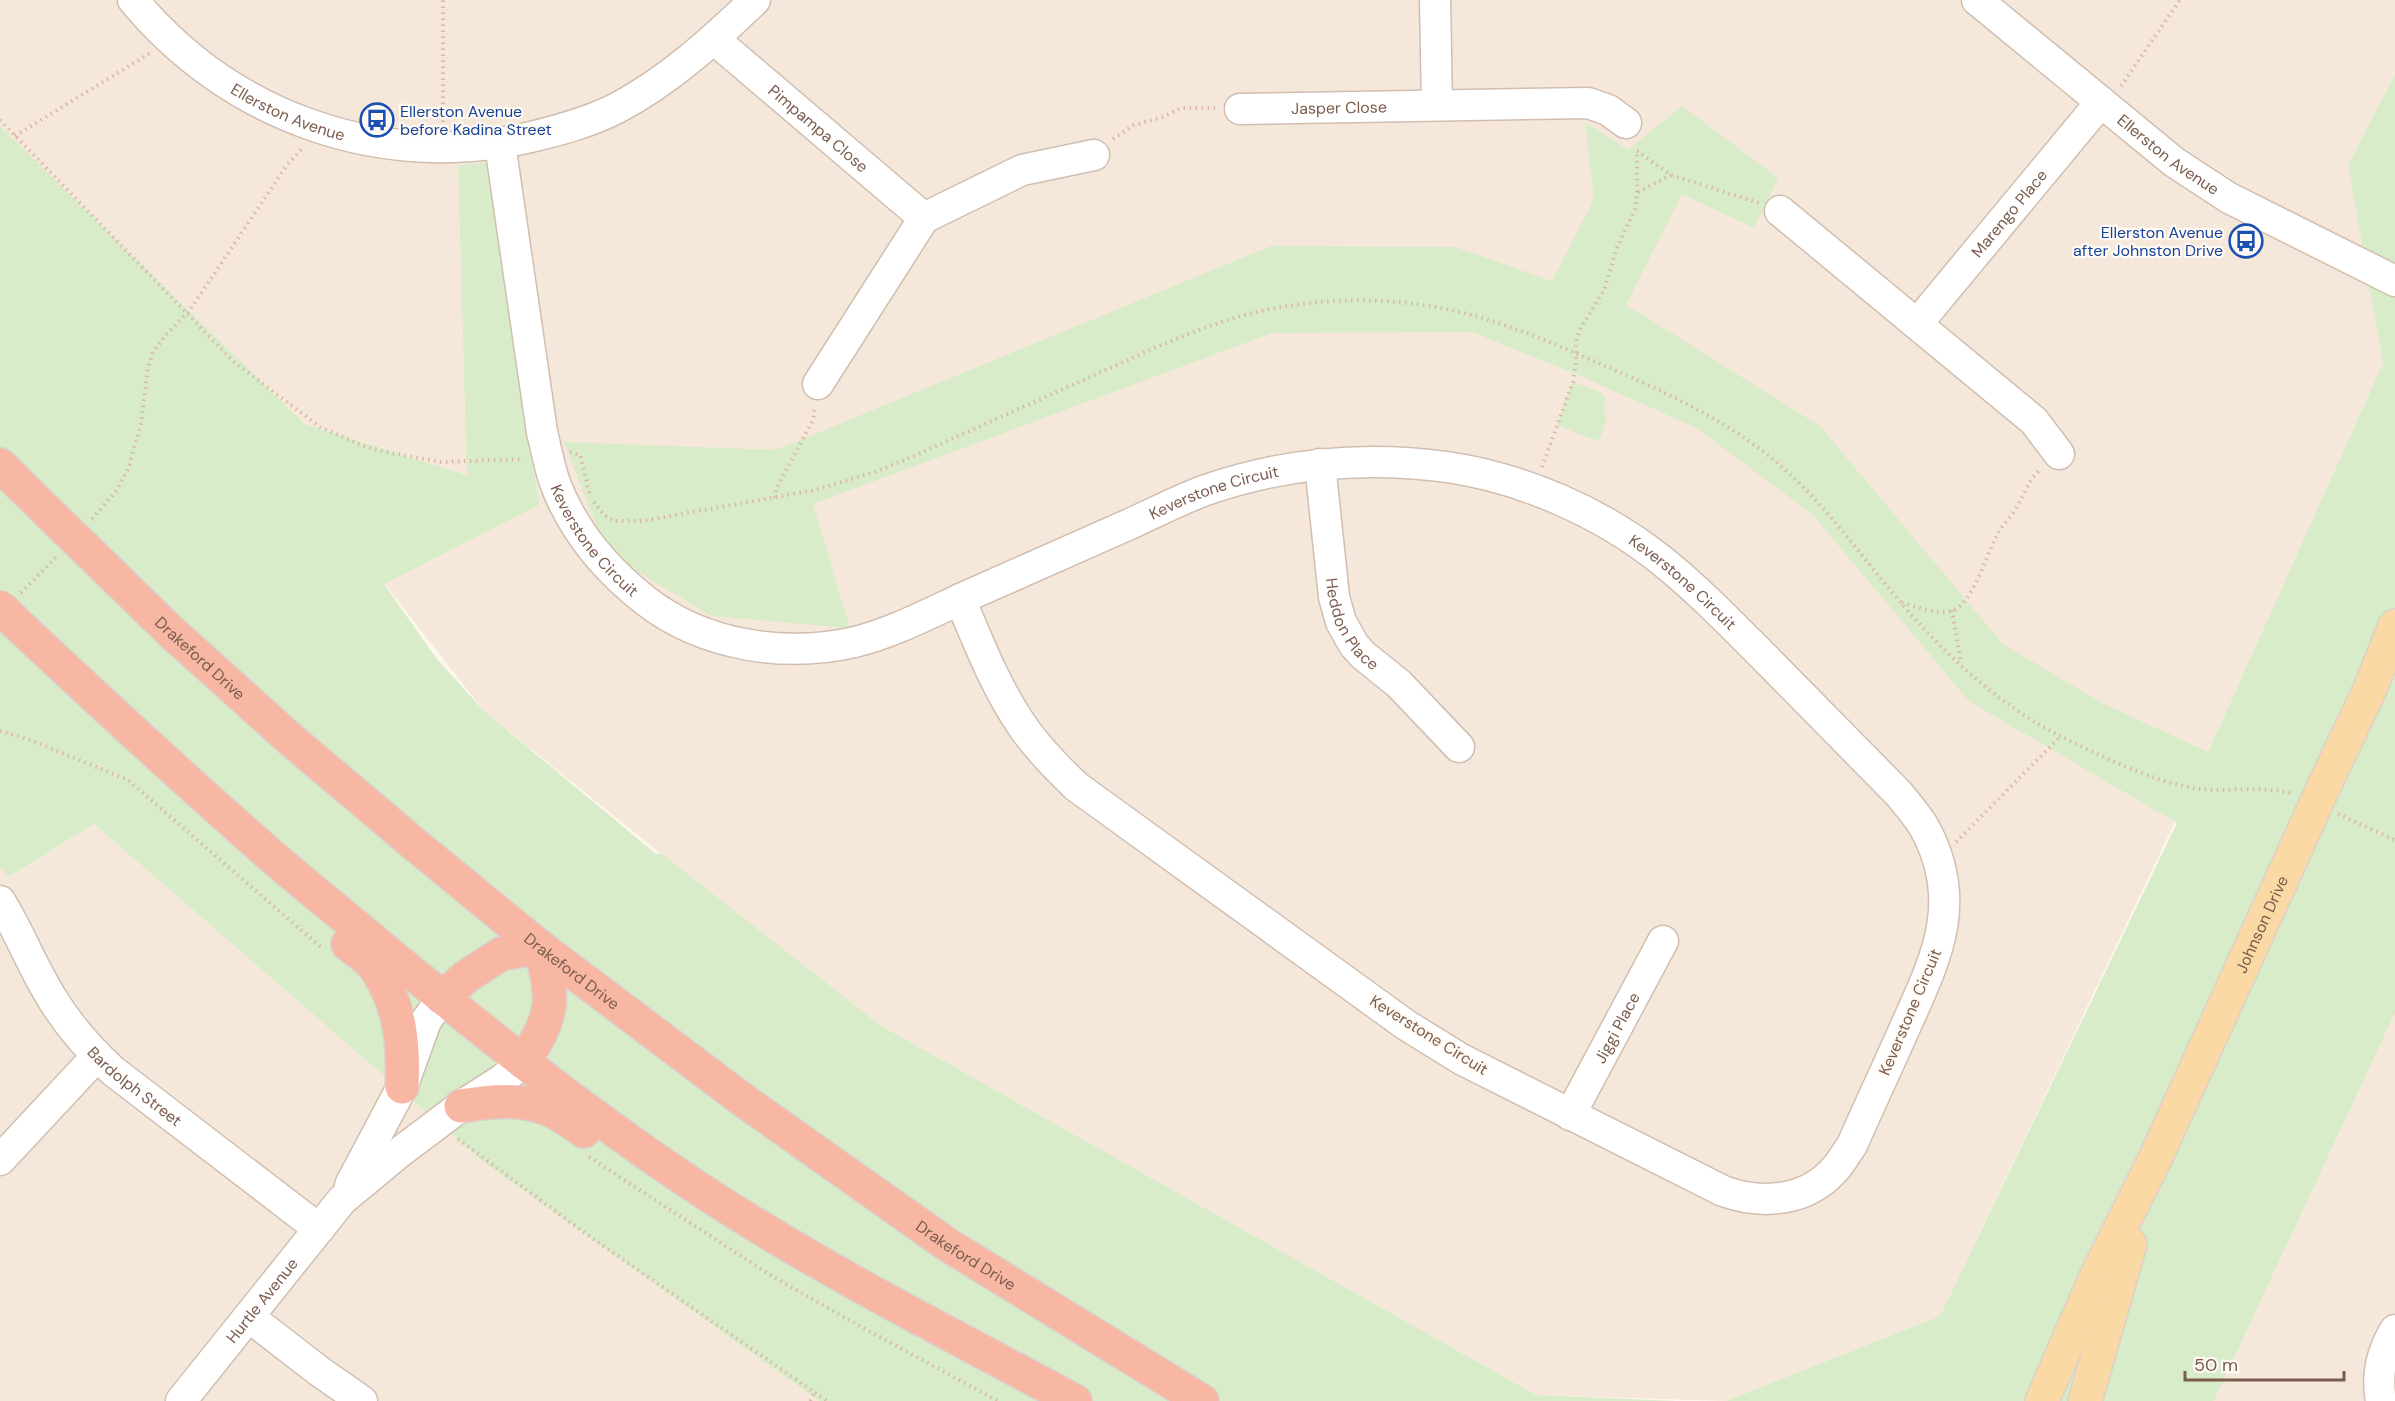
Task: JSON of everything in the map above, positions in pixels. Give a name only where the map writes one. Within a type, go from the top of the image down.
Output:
[{"type":"highway","name":"Drakeford Drive","points":[[0,465],[73,539],[290,738],[540,947],[743,1100],[948,1245],[1202,1401]]},
{"type":"highway","points":[[10,609],[262,848],[442,998],[523,1062],[710,1196],[887,1300],[1075,1401]]},
{"type":"highway","points":[[262,848],[283,886],[376,968],[397,1011],[404,1047],[402,1087]]},
{"type":"highway","points":[[442,998],[467,976],[501,954],[540,947],[550,986],[549,1011],[545,1028],[523,1062]]},
{"type":"highway","points":[[458,1122],[495,1100],[524,1102],[550,1109],[652,1176],[710,1196]]},
{"type":"main road","name":"Johnson Drive","points":[[2042,1401],[2096,1277],[2155,1159],[2315,804],[2370,689],[2395,626]]},
{"type":"main road","name":"Johnson Drive","points":[[2370,689],[2395,655]]},
{"type":"main road","name":"Johnson Drive","points":[[2085,1401],[2155,1159]]},
{"type":"street","name":"Ellerston Avenue","points":[[134,0],[178,48],[208,72],[267,108],[331,133],[373,142],[442,148],[500,144],[559,131],[615,109],[668,78],[715,40],[755,0]]},
{"type":"street","points":[[1435,0],[1437,105]]},
{"type":"street","name":"Ellerston Avenue","points":[[1977,0],[2174,162],[2229,198],[2286,228],[2391,277]]},
{"type":"street","name":"Pimpampa Close","points":[[715,40],[924,218]]},
{"type":"street","name":"Jasper Close","points":[[1240,109],[1588,103],[1608,110],[1626,123]]},
{"type":"street","name":"Marengo Place","points":[[1917,324],[2104,104]]},
{"type":"street","name":"Keverstone Circuit","points":[[500,144],[542,432],[554,479],[574,523],[602,562],[619,580],[657,609],[678,621],[723,639],[747,645],[794,649],[857,641],[897,627],[960,599],[1204,491],[1261,474],[1320,464],[1386,461],[1451,468],[1515,483],[1575,507],[1605,522],[1659,558],[1709,602],[1899,794],[1923,824],[1935,854],[1945,897],[1942,934],[1931,971],[1852,1145],[1835,1169],[1813,1188],[1785,1198],[1770,1200],[1741,1197],[1570,1115],[1461,1059],[1406,1025],[1077,787],[1056,768],[1021,725],[994,676],[960,599]]},
{"type":"street","points":[[818,384],[924,218],[1022,170],[1094,155]]},
{"type":"street","points":[[1780,211],[2034,421],[2059,454]]},
{"type":"street","name":"Heddon Place","points":[[1320,464],[1335,597],[1341,622],[1354,645],[1363,655],[1399,684],[1460,747]]},
{"type":"street","name":"Bardolph Street","points":[[0,902],[51,998],[65,1019],[97,1056],[113,1071],[319,1229]]},
{"type":"street","name":"Jiggi Place","points":[[1570,1115],[1663,941]]},
{"type":"street","name":"Hurtle Avenue","points":[[342,1200],[402,1087],[426,1021],[442,998]]},
{"type":"street","points":[[0,1160],[97,1056]]},
{"type":"street","name":"Hurtle Avenue","points":[[181,1401],[342,1200],[369,1176],[458,1122],[523,1062]]},
{"type":"street","points":[[249,1317],[362,1401]]},
{"type":"street","points":[[2381,1401],[2378,1384],[2382,1356],[2395,1330]]},
{"type":"path","points":[[442,148],[443,0]]},
{"type":"path","points":[[2104,104],[2180,0]]},
{"type":"path","points":[[15,136],[154,51]]},
{"type":"path","points":[[1094,155],[1134,125],[1163,117],[1182,108],[1240,109]]},
{"type":"path","points":[[0,120],[233,361],[305,418],[337,436],[386,453],[441,462],[487,462],[574,452],[580,455],[592,500],[604,515],[614,521],[642,521],[776,498],[815,490],[875,472],[1166,343],[1233,319],[1274,309],[1346,301],[1409,303],[1455,311],[1517,328],[1664,392],[1769,456],[1818,502],[1919,623],[2007,702],[2061,736],[2137,770],[2187,787],[2255,788],[2288,793],[2395,840]]},
{"type":"path","points":[[1533,490],[1573,382],[1579,331],[1604,290],[1616,250],[1635,209],[1637,151],[1626,123]]},
{"type":"path","points":[[10,609],[116,491],[128,469],[141,424],[148,367],[153,352],[187,313],[287,165],[306,144]]},
{"type":"path","points":[[1637,151],[1671,175],[1741,196],[1780,211]]},
{"type":"path","points":[[1637,192],[1671,175]]},
{"type":"path","points":[[776,498],[776,489],[813,420],[818,384]]},
{"type":"path","points":[[1902,603],[1933,610],[1952,610],[1964,601],[1976,582],[1996,535],[2015,511],[2032,478],[2059,454]]},
{"type":"path","points":[[1952,610],[1962,664]]},
{"type":"path","points":[[0,731],[33,741],[128,780],[325,950]]},
{"type":"path","points":[[1935,854],[1955,844],[2061,736]]},
{"type":"path","points":[[458,1122],[589,1236],[827,1401]]},
{"type":"path","points":[[588,1156],[776,1278],[998,1401]]},
{"type":"path","points":[[810,1401],[814,1393]]},
{"type":"shaded area","points":[[0,0],[2395,0],[2395,74],[2348,165],[2383,363],[2208,752],[1940,1316],[1726,1401],[1536,1395],[880,1025],[655,849],[484,711],[384,583],[538,505],[468,475],[305,424],[0,126]]},
{"type":"shaded area","points":[[94,824],[482,1161],[819,1401],[0,1401],[0,867],[10,877]]},
{"type":"shaded area","points":[[2395,1013],[2395,1401],[2214,1401]]},
{"type":"green space","points":[[2395,74],[2395,1013],[2214,1401],[1726,1401],[1940,1316],[2177,823],[1969,701],[1812,514],[1696,428],[1583,377],[1472,332],[1272,333],[813,504],[850,628],[711,616],[607,553],[564,442],[776,450],[1271,246],[1455,247],[1552,281],[1594,199],[1585,122],[1628,150],[1682,106],[1778,178],[1754,228],[1682,194],[1625,307],[1638,312],[1820,426],[2003,644],[2102,703],[2208,752],[2383,363],[2348,165]]},
{"type":"green space","points":[[0,126],[305,424],[467,475],[458,165],[489,163],[539,505],[384,584],[436,658],[484,711],[656,854],[661,853],[880,1025],[1536,1395],[1676,1401],[819,1401],[482,1161],[94,824],[9,877],[0,867]]},
{"type":"green space","points":[[1573,382],[1600,392],[1605,397],[1604,412],[1607,418],[1600,438],[1594,440],[1557,425]]},
{"type":"place","name":"Ellerston Avenue before Kadina Street","points":[[377,120]]},
{"type":"place","name":"Ellerston Avenue after Johnston Drive","points":[[2246,241]]}]
